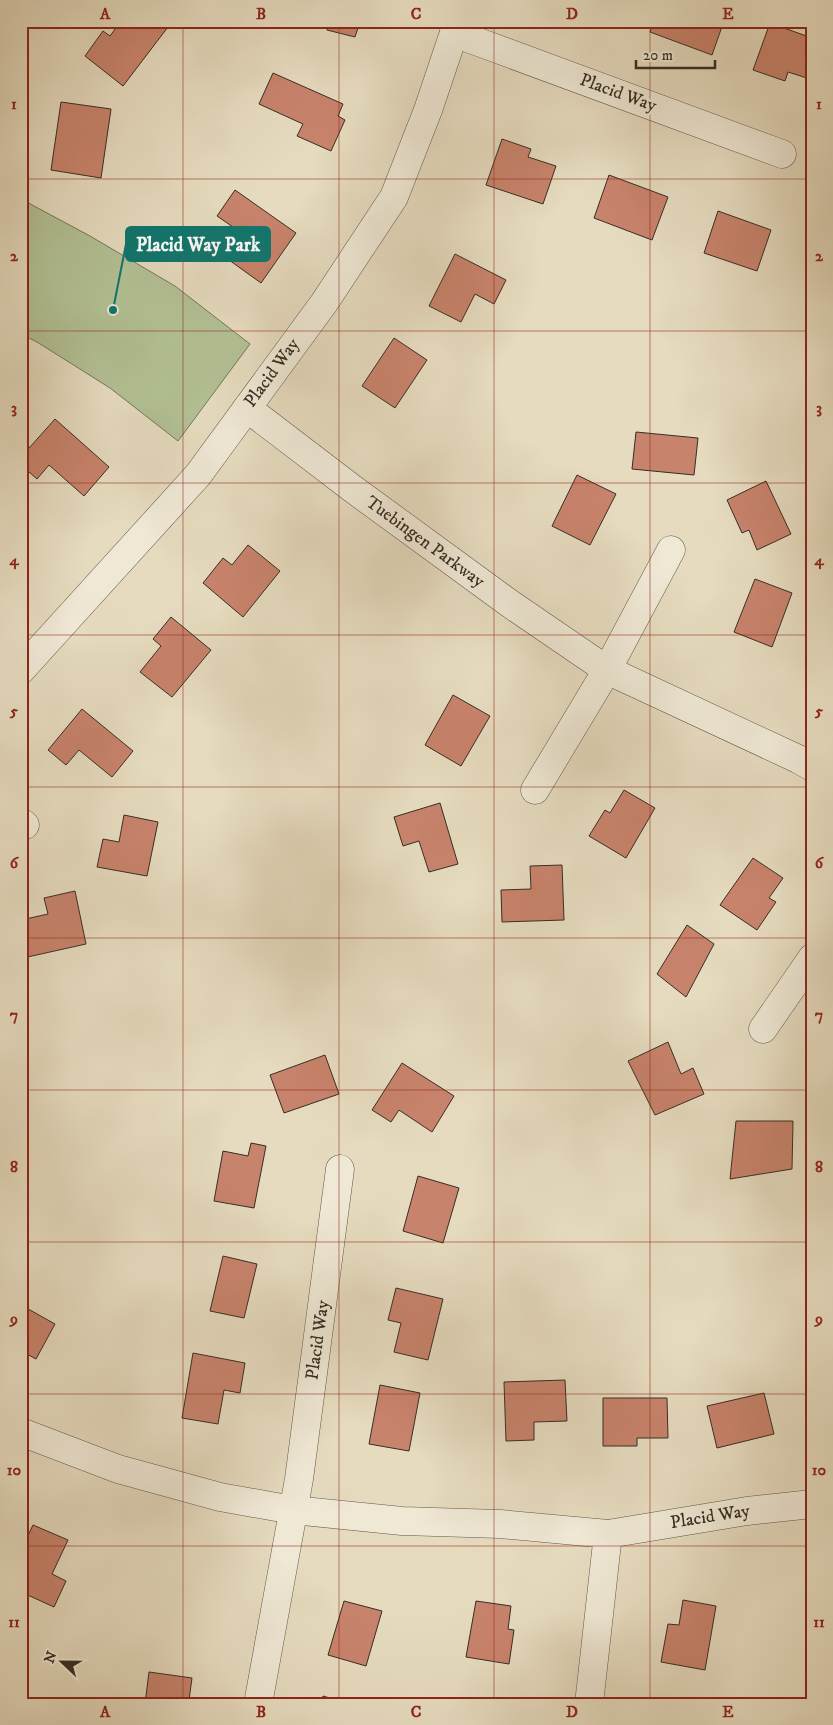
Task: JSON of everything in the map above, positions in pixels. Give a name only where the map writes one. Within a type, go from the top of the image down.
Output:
[{"type":"street","name":"Placid Way","points":[[21,670],[198,475],[324,303],[394,198],[428,110],[456,27],[782,154]]},
{"type":"street","name":"Tuebingen Parkway","points":[[248,408],[352,489],[501,597],[607,670],[798,759],[812,768]]},
{"type":"street","points":[[534,790],[607,670],[671,550]]},
{"type":"street","points":[[763,1029],[812,958]]},
{"type":"street","name":"Placid Way","points":[[258,1704],[299,1479],[340,1169]]},
{"type":"street","name":"Placid Way","points":[[21,1432],[118,1469],[220,1497],[294,1510],[402,1521],[500,1524],[608,1534],[747,1511],[812,1504]]},
{"type":"street","points":[[589,1704],[608,1534]]},
{"type":"green space","points":[[21,199],[90,236],[175,286],[250,344],[178,441],[110,388],[21,334]]},
{"type":"building","points":[[121,21],[161,21],[168,27],[123,86],[85,56],[103,31],[110,36]]},
{"type":"building","points":[[329,21],[369,21],[368,27],[359,25],[355,37],[327,30]]},
{"type":"building","points":[[654,21],[724,21],[712,55],[650,32]]},
{"type":"building","points":[[770,23],[812,38],[812,75],[810,79],[788,72],[785,81],[753,70]]},
{"type":"building","points":[[273,73],[343,104],[338,116],[345,120],[331,151],[297,136],[303,124],[259,104]]},
{"type":"building","points":[[61,102],[111,109],[101,178],[51,170]]},
{"type":"building","points":[[502,139],[531,149],[528,157],[556,166],[543,204],[486,185]]},
{"type":"building","points":[[609,175],[668,197],[652,240],[594,218]]},
{"type":"building","points":[[235,190],[296,233],[261,283],[229,260],[246,236],[217,216]]},
{"type":"building","points":[[718,211],[771,230],[757,271],[704,253]]},
{"type":"building","points":[[455,254],[506,280],[494,304],[475,294],[461,322],[429,306]]},
{"type":"building","points":[[394,338],[427,360],[395,408],[362,386]]},
{"type":"building","points":[[55,419],[109,467],[84,496],[49,465],[37,479],[21,465],[21,457]]},
{"type":"building","points":[[636,432],[698,438],[694,475],[632,469]]},
{"type":"building","points":[[577,475],[616,494],[590,545],[552,526]]},
{"type":"building","points":[[766,481],[791,534],[757,550],[749,530],[742,533],[727,500]]},
{"type":"building","points":[[248,545],[280,571],[243,617],[203,583],[223,558],[232,565]]},
{"type":"building","points":[[755,579],[792,593],[772,647],[734,632]]},
{"type":"building","points":[[171,617],[211,650],[172,697],[140,672],[161,646],[153,639]]},
{"type":"building","points":[[453,695],[490,716],[461,766],[425,745]]},
{"type":"building","points":[[82,709],[133,751],[112,777],[79,750],[66,765],[48,750]]},
{"type":"building","points":[[624,790],[655,808],[626,858],[589,836],[605,810],[610,813]]},
{"type":"building","points":[[440,803],[458,864],[429,872],[419,841],[403,846],[394,817]]},
{"type":"building","points":[[124,815],[158,822],[147,876],[97,867],[103,839],[119,842]]},
{"type":"building","points":[[753,858],[783,878],[769,898],[776,902],[757,930],[720,905]]},
{"type":"building","points":[[562,865],[564,920],[502,922],[501,890],[531,889],[530,866]]},
{"type":"building","points":[[75,891],[86,944],[23,958],[21,950],[21,920],[48,914],[44,898]]},
{"type":"building","points":[[687,925],[714,944],[686,997],[657,974]]},
{"type":"building","points":[[668,1042],[681,1074],[693,1068],[704,1094],[655,1115],[628,1061]]},
{"type":"building","points":[[325,1055],[339,1094],[284,1113],[270,1075]]},
{"type":"building","points":[[402,1063],[454,1096],[432,1132],[399,1110],[391,1122],[372,1110]]},
{"type":"building","points":[[736,1121],[793,1121],[792,1169],[730,1179]]},
{"type":"building","points":[[251,1143],[266,1146],[254,1208],[214,1201],[223,1151],[248,1156]]},
{"type":"building","points":[[418,1176],[459,1188],[443,1243],[403,1231]]},
{"type":"building","points":[[223,1256],[257,1264],[244,1318],[210,1311]]},
{"type":"building","points":[[396,1288],[443,1299],[428,1360],[394,1352],[401,1323],[388,1320]]},
{"type":"building","points":[[21,1305],[55,1324],[36,1359],[21,1351]]},
{"type":"building","points":[[193,1353],[245,1363],[240,1393],[224,1390],[218,1424],[182,1418]]},
{"type":"building","points":[[565,1380],[567,1421],[534,1422],[534,1440],[506,1441],[504,1382]]},
{"type":"building","points":[[380,1385],[420,1393],[409,1451],[369,1444]]},
{"type":"building","points":[[764,1393],[774,1434],[717,1448],[707,1406]]},
{"type":"building","points":[[603,1398],[667,1398],[668,1438],[637,1438],[637,1446],[603,1446]]},
{"type":"building","points":[[33,1525],[68,1540],[52,1574],[66,1581],[54,1607],[21,1592],[21,1550]]},
{"type":"building","points":[[683,1600],[716,1606],[705,1670],[661,1662],[668,1624],[679,1625]]},
{"type":"building","points":[[344,1601],[382,1611],[366,1666],[328,1655]]},
{"type":"building","points":[[476,1601],[511,1606],[508,1629],[514,1630],[509,1664],[466,1657]]},
{"type":"building","points":[[149,1672],[192,1678],[189,1700],[182,1699],[181,1704],[145,1704]]},
{"type":"building","points":[[323,1696],[350,1704],[320,1704]]},
{"type":"place","name":"Placid Way Park","points":[[113,310]]}]
